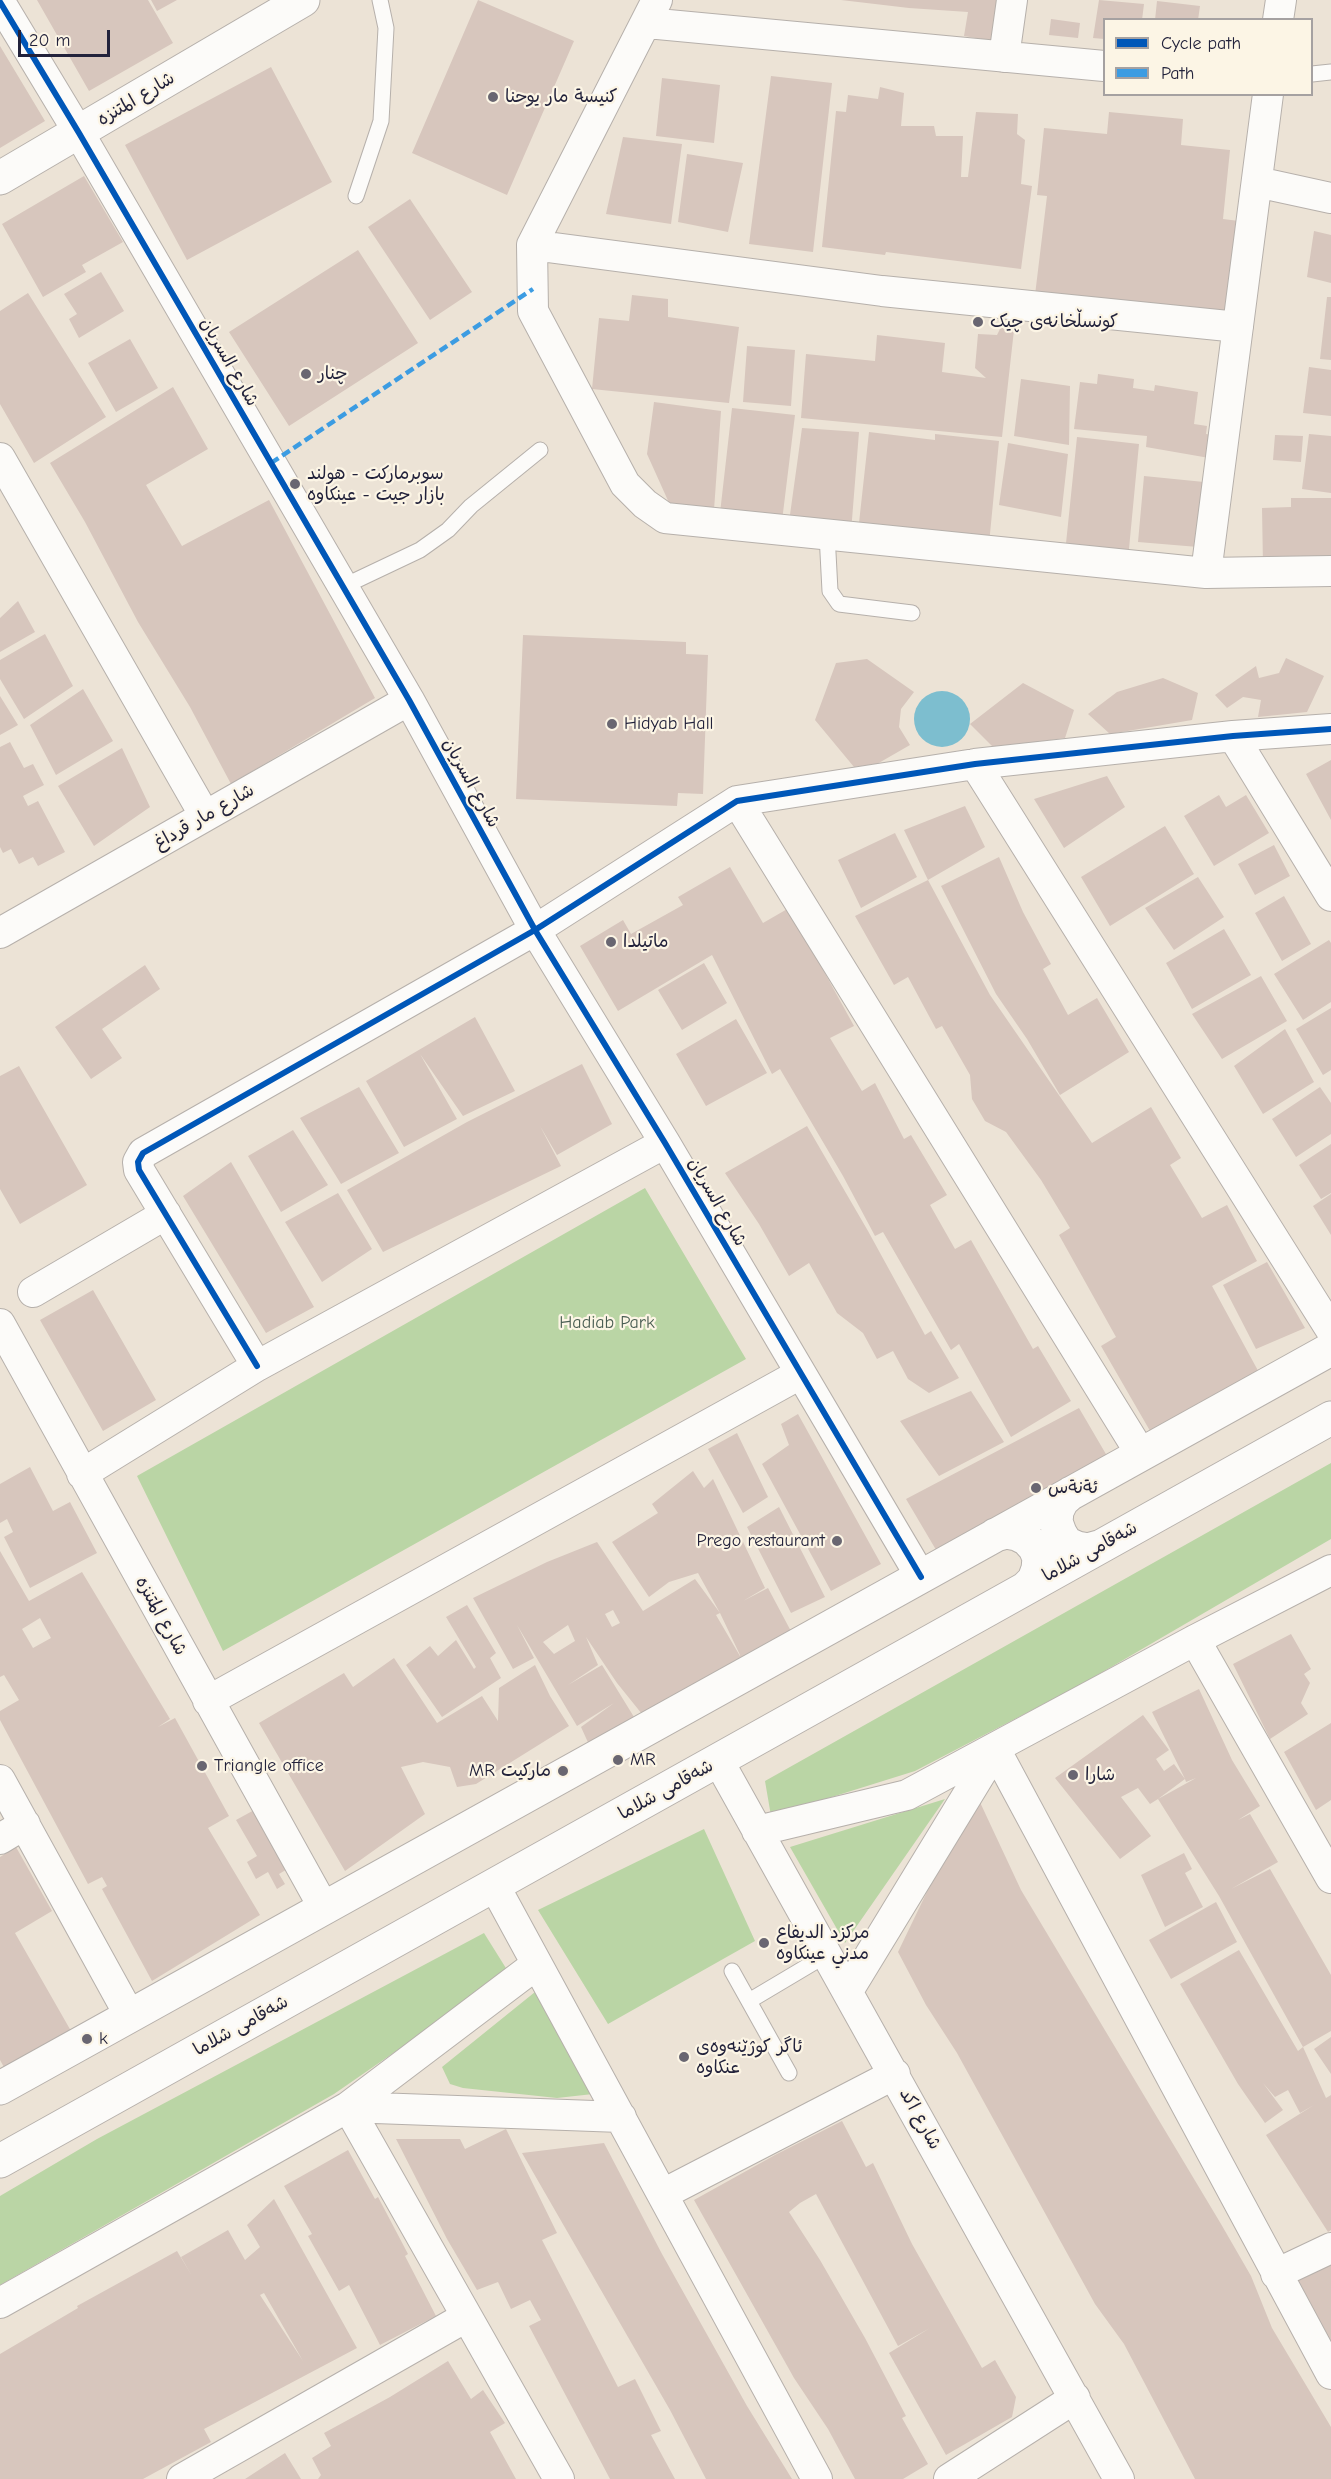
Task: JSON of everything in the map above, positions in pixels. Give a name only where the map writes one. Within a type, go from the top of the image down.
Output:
[{"type":"main road","name":"شارع المتنزه","points":[[0,178],[303,0]]},
{"type":"main road","points":[[0,2088],[1331,1349]]},
{"type":"main road","name":"شەقامی شلاما","points":[[0,2161],[1331,1418]]},
{"type":"main road","points":[[1071,1493],[1062,1501],[1057,1511],[1056,1522],[1060,1533],[1066,1543],[1077,1548],[1088,1550],[1100,1547]]},
{"type":"main road","points":[[996,1535],[1006,1532],[1017,1534],[1027,1539],[1035,1548],[1039,1558],[1038,1569],[1034,1580],[1026,1588]]},
{"type":"street","points":[[1004,57],[1012,0]]},
{"type":"street","points":[[1278,18],[1281,0]]},
{"type":"street","name":"شارع السريان","points":[[0,2],[79,133],[409,700],[535,930],[665,1143],[921,1577]]},
{"type":"street","points":[[1103,66],[1004,57],[652,11],[532,245],[533,311],[625,484],[645,504],[664,518],[1206,573],[1331,572]]},
{"type":"street","points":[[1206,573],[1268,96]]},
{"type":"street","points":[[1257,182],[1331,198]]},
{"type":"street","points":[[532,245],[882,291],[1239,327]]},
{"type":"street","points":[[0,458],[205,816]]},
{"type":"street","name":"شارع مار قرداغ","points":[[1,930],[409,700]]},
{"type":"street","points":[[257,1366],[139,1170],[138,1162],[143,1153],[535,930],[737,801],[975,764],[1233,736],[1331,729]]},
{"type":"street","points":[[1233,736],[1331,896]]},
{"type":"street","points":[[975,764],[1331,1330]]},
{"type":"street","points":[[737,801],[1141,1454]]},
{"type":"street","points":[[82,1473],[257,1366],[665,1143]]},
{"type":"street","points":[[33,1292],[166,1214]]},
{"type":"street","name":"شارع المتنزه","points":[[0,1324],[324,1908]]},
{"type":"street","points":[[208,1701],[800,1374]]},
{"type":"street","points":[[757,1831],[907,1795],[1195,1640],[1331,1570]]},
{"type":"street","points":[[1195,1640],[1327,1858]]},
{"type":"street","points":[[848,1990],[995,1749]]},
{"type":"street","points":[[995,1749],[1331,2374]]},
{"type":"street","name":"شارع اكد","points":[[718,1760],[1076,2398],[1119,2479]]},
{"type":"street","points":[[0,1780],[12,1832],[129,2016]]},
{"type":"street","points":[[494,1885],[817,2479]]},
{"type":"street","points":[[0,2302],[348,2107],[537,1964]]},
{"type":"street","points":[[663,2194],[895,2074]]},
{"type":"street","points":[[348,2107],[621,2118]]},
{"type":"street","points":[[348,2107],[559,2479]]},
{"type":"street","points":[[1276,2274],[1331,2248]]},
{"type":"street","points":[[182,2479],[466,2317]]},
{"type":"street","points":[[949,2479],[1076,2398]]},
{"type":"lane","points":[[356,196],[381,122],[386,28],[380,0]]},
{"type":"lane","points":[[1313,74],[1331,72]]},
{"type":"lane","points":[[342,587],[420,550],[448,530],[471,506],[540,450]]},
{"type":"lane","points":[[826,534],[830,591],[839,604],[912,613]]},
{"type":"lane","points":[[749,2001],[828,1954]]},
{"type":"lane","points":[[732,1971],[789,2073]]},
{"type":"green space","name":"Hadiab Park","points":[[645,1188],[746,1359],[223,1651],[137,1476]]},
{"type":"green space","points":[[1331,1463],[1331,1539],[1082,1684],[915,1771],[771,1816],[765,1781]]},
{"type":"green space","points":[[945,1799],[845,1943],[790,1847]]},
{"type":"green space","points":[[704,1829],[755,1941],[608,2024],[538,1910]]},
{"type":"green space","points":[[484,1933],[509,1973],[334,2094],[0,2285],[0,2196],[97,2139]]},
{"type":"green space","points":[[535,1992],[593,2094],[557,2098],[463,2088],[450,2084],[442,2067]]},
{"type":"water","points":[[942,691],[953,693],[962,699],[968,708],[970,719],[968,730],[962,739],[953,745],[942,747],[931,745],[922,739],[916,730],[914,719],[916,708],[922,699],[931,693]]},
{"type":"building","points":[[37,0],[148,0],[173,43],[89,91]]},
{"type":"building","points":[[151,0],[177,0],[157,11]]},
{"type":"building","name":"كنيسة مار يوحنا","points":[[478,0],[574,41],[507,195],[412,153]]},
{"type":"building","points":[[841,0],[1005,0],[999,42],[964,36],[968,12]]},
{"type":"building","points":[[1099,0],[1144,4],[1142,18],[1103,18],[1103,39],[1093,38]]},
{"type":"building","points":[[1157,1],[1200,6],[1198,18],[1155,18]]},
{"type":"building","points":[[1051,19],[1080,23],[1078,38],[1049,35]]},
{"type":"building","points":[[0,46],[45,121],[0,148]]},
{"type":"building","points":[[271,67],[332,182],[187,260],[125,145]]},
{"type":"building","points":[[771,76],[832,83],[813,252],[749,244]]},
{"type":"building","points":[[662,78],[720,85],[714,143],[656,136]]},
{"type":"building","points":[[880,87],[904,93],[901,126],[934,126],[936,136],[963,136],[961,177],[968,177],[976,112],[1018,114],[1017,134],[1025,140],[1021,184],[1032,186],[1021,269],[886,252],[885,255],[822,247],[836,111],[846,112],[848,95],[878,99]]},
{"type":"building","points":[[1109,112],[1183,119],[1181,145],[1230,150],[1223,219],[1247,222],[1236,322],[1035,295],[1047,196],[1037,195],[1044,128],[1107,134]]},
{"type":"building","points":[[623,137],[682,144],[671,224],[606,214]]},
{"type":"building","points":[[687,154],[743,163],[728,232],[678,222]]},
{"type":"building","points":[[84,176],[123,242],[82,265],[86,272],[43,297],[2,224]]},
{"type":"building","points":[[410,199],[472,292],[430,320],[368,227]]},
{"type":"building","points":[[1314,231],[1331,235],[1331,283],[1307,277]]},
{"type":"building","points":[[358,250],[418,343],[289,426],[229,332]]},
{"type":"building","points":[[101,272],[124,311],[79,338],[69,319],[77,314],[64,294]]},
{"type":"building","points":[[28,293],[106,417],[34,463],[0,404],[0,311]]},
{"type":"building","points":[[632,295],[668,299],[668,317],[739,327],[729,403],[592,389],[599,318],[629,321]]},
{"type":"building","points":[[1327,297],[1331,297],[1331,360],[1320,359]]},
{"type":"building","points":[[1001,327],[1014,330],[1002,437],[801,418],[806,354],[875,361],[877,335],[945,343],[942,372],[986,378],[975,368],[978,334],[997,335]]},
{"type":"building","points":[[130,339],[158,388],[116,412],[88,363]]},
{"type":"building","points":[[747,346],[795,350],[791,406],[743,402]]},
{"type":"building","points":[[1309,367],[1331,370],[1331,416],[1303,413]]},
{"type":"building","points":[[1098,374],[1134,379],[1133,388],[1154,391],[1155,385],[1198,392],[1194,424],[1207,426],[1206,434],[1219,436],[1215,459],[1146,447],[1147,436],[1074,429],[1080,382],[1097,384]]},
{"type":"building","points":[[1021,379],[1070,386],[1069,445],[1014,436]]},
{"type":"building","points":[[173,387],[208,449],[146,485],[182,546],[269,500],[375,698],[231,784],[190,707],[138,622],[85,522],[50,463]]},
{"type":"building","points":[[654,402],[721,411],[714,510],[670,505],[647,454]]},
{"type":"building","points":[[732,408],[795,415],[782,521],[720,513]]},
{"type":"building","points":[[802,428],[859,432],[851,532],[789,522]]},
{"type":"building","points":[[869,432],[935,440],[935,434],[999,441],[989,544],[858,532]]},
{"type":"building","points":[[1309,434],[1331,436],[1331,493],[1302,489]]},
{"type":"building","points":[[1275,435],[1303,436],[1301,462],[1273,460]]},
{"type":"building","points":[[1077,437],[1139,444],[1128,559],[1065,553]]},
{"type":"building","points":[[1008,443],[1068,454],[1061,517],[999,505]]},
{"type":"building","points":[[1144,476],[1204,482],[1198,547],[1138,542]]},
{"type":"building","points":[[1291,498],[1331,498],[1331,566],[1263,566],[1262,508],[1291,507]]},
{"type":"building","points":[[18,601],[35,632],[0,652],[0,618]]},
{"type":"building","points":[[45,634],[73,686],[24,719],[0,679],[0,660]]},
{"type":"building","name":"Hidyab Hall","points":[[523,635],[686,642],[686,654],[708,655],[703,794],[678,793],[677,806],[516,799]]},
{"type":"building","points":[[1286,658],[1324,676],[1307,712],[1258,717],[1261,700],[1243,697],[1227,708],[1215,695],[1256,666],[1259,678],[1279,673]]},
{"type":"building","points":[[867,659],[914,692],[901,709],[899,727],[910,745],[877,764],[854,767],[815,720],[836,663]]},
{"type":"building","points":[[1163,678],[1198,693],[1192,720],[1110,734],[1088,714],[1117,692]]},
{"type":"building","points":[[1023,683],[1074,710],[1065,738],[994,748],[970,724]]},
{"type":"building","points":[[83,689],[113,741],[56,775],[30,725]]},
{"type":"building","points":[[0,696],[18,725],[0,735]]},
{"type":"building","points":[[10,742],[24,768],[33,764],[44,785],[23,796],[28,806],[38,801],[65,852],[38,866],[33,857],[19,864],[11,849],[3,853],[0,847],[0,747]]},
{"type":"building","points":[[122,748],[150,807],[94,846],[58,786]]},
{"type":"building","points":[[1331,760],[1331,820],[1306,774]]},
{"type":"building","points":[[1107,776],[1125,807],[1064,848],[1034,799]]},
{"type":"building","points":[[1219,795],[1226,807],[1246,795],[1269,833],[1214,866],[1184,816]]},
{"type":"building","points":[[965,806],[985,847],[928,880],[904,830]]},
{"type":"building","points":[[1165,826],[1194,874],[1110,926],[1081,877]]},
{"type":"building","points":[[895,833],[917,877],[861,908],[838,860]]},
{"type":"building","points":[[1274,845],[1290,876],[1255,895],[1238,864]]},
{"type":"building","points":[[999,857],[1023,912],[1051,964],[1043,969],[1068,1015],[1097,998],[1129,1052],[1060,1095],[1027,1039],[996,994],[941,886]]},
{"type":"building","points":[[730,867],[763,923],[789,908],[854,1026],[830,1038],[862,1091],[875,1083],[904,1139],[911,1135],[947,1195],[930,1205],[955,1249],[971,1240],[1033,1349],[1038,1346],[1071,1401],[1011,1437],[959,1344],[951,1350],[883,1232],[875,1236],[843,1176],[780,1069],[772,1074],[712,955],[618,1011],[580,946],[623,920],[631,934],[683,905],[678,897]]},
{"type":"building","points":[[1198,877],[1224,917],[1174,950],[1145,908]]},
{"type":"building","points":[[928,880],[990,995],[1092,1143],[1151,1107],[1181,1158],[1170,1165],[1202,1218],[1227,1205],[1257,1261],[1212,1286],[1262,1378],[1153,1436],[1101,1346],[1116,1337],[1059,1235],[1070,1228],[1041,1180],[1006,1132],[985,1121],[972,1099],[970,1075],[942,1026],[936,1029],[908,977],[894,985],[855,916]]},
{"type":"building","points":[[1284,896],[1311,944],[1282,961],[1255,913]]},
{"type":"building","points":[[1224,929],[1251,975],[1192,1009],[1166,963]]},
{"type":"building","points":[[1329,940],[1331,943],[1331,1002],[1303,1020],[1274,974]]},
{"type":"building","points":[[704,963],[727,1003],[682,1030],[658,990]]},
{"type":"building","points":[[145,965],[160,989],[102,1029],[122,1058],[91,1079],[55,1027]]},
{"type":"building","points":[[1261,976],[1287,1021],[1222,1059],[1192,1014]]},
{"type":"building","points":[[1331,1008],[1331,1070],[1323,1075],[1296,1029]]},
{"type":"building","points":[[475,1017],[515,1091],[463,1116],[420,1054],[457,1119],[404,1147],[366,1081]]},
{"type":"building","points":[[736,1019],[767,1073],[706,1106],[676,1054]]},
{"type":"building","points":[[1285,1029],[1314,1082],[1263,1114],[1234,1066]]},
{"type":"building","points":[[582,1064],[612,1124],[557,1155],[540,1126],[561,1166],[383,1252],[347,1190],[467,1122]]},
{"type":"building","points":[[19,1066],[87,1185],[20,1224],[0,1189],[0,1076]]},
{"type":"building","points":[[359,1087],[399,1153],[341,1184],[300,1118]]},
{"type":"building","points":[[1320,1087],[1331,1103],[1331,1134],[1296,1157],[1272,1119]]},
{"type":"building","points":[[807,1126],[925,1335],[931,1331],[959,1378],[929,1393],[908,1379],[893,1351],[877,1359],[863,1333],[837,1313],[809,1263],[789,1276],[759,1224],[725,1173]]},
{"type":"building","points":[[293,1130],[328,1185],[281,1212],[248,1156]]},
{"type":"building","points":[[1331,1144],[1331,1193],[1321,1199],[1299,1165]]},
{"type":"building","points":[[231,1162],[314,1307],[266,1333],[183,1196]]},
{"type":"building","points":[[338,1193],[372,1249],[322,1282],[285,1222]]},
{"type":"building","points":[[1331,1194],[1331,1235],[1313,1206]]},
{"type":"building","points":[[1267,1262],[1305,1328],[1256,1349],[1223,1285]]},
{"type":"building","points":[[93,1290],[156,1400],[103,1431],[40,1320]]},
{"type":"building","points":[[971,1391],[1004,1442],[939,1476],[900,1421]]},
{"type":"building","points":[[1079,1408],[1110,1461],[942,1560],[906,1499]]},
{"type":"building","points":[[798,1414],[881,1564],[831,1591],[762,1464],[789,1445],[781,1424]]},
{"type":"building","points":[[737,1433],[768,1497],[743,1513],[708,1449]]},
{"type":"building","points":[[30,1467],[53,1511],[70,1502],[97,1553],[30,1588],[4,1537],[13,1532],[7,1519],[0,1523],[0,1484]]},
{"type":"building","points":[[693,1471],[704,1488],[713,1479],[765,1588],[743,1601],[768,1588],[793,1635],[646,1719],[617,1683],[586,1637],[598,1665],[568,1685],[602,1665],[634,1717],[591,1749],[581,1727],[614,1703],[577,1726],[517,1625],[534,1658],[513,1669],[473,1598],[547,1562],[597,1542],[643,1611],[695,1579],[720,1613],[698,1573],[669,1582],[649,1597],[612,1542],[658,1513],[652,1504]],"holes":[[[613,1610],[620,1623],[612,1627],[605,1614]],[[720,1613],[740,1656],[716,1615]],[[568,1625],[575,1641],[554,1654],[543,1642]]]},
{"type":"building","points":[[779,1507],[825,1597],[791,1613],[747,1527]]},
{"type":"building","points":[[0,1551],[29,1601],[82,1572],[170,1719],[158,1727],[175,1718],[229,1816],[208,1828],[260,1915],[152,1981],[102,1889],[107,1886],[102,1877],[88,1884],[0,1720],[0,1711],[19,1700],[4,1675],[0,1677]],"holes":[[[40,1618],[51,1638],[33,1648],[22,1629]]]},
{"type":"building","points":[[467,1605],[496,1653],[490,1658],[501,1678],[442,1717],[406,1665],[430,1646],[438,1656],[456,1640],[474,1669],[476,1667],[446,1617]]},
{"type":"building","points":[[1291,1634],[1311,1669],[1304,1674],[1310,1683],[1301,1703],[1308,1714],[1270,1739],[1233,1664]]},
{"type":"building","points":[[394,1658],[437,1723],[482,1696],[498,1721],[499,1688],[535,1665],[550,1696],[569,1726],[476,1784],[457,1787],[450,1767],[423,1762],[401,1767],[425,1814],[345,1871],[259,1723],[344,1673],[353,1687]]},
{"type":"building","points":[[1199,1689],[1232,1760],[1260,1806],[1238,1820],[1250,1814],[1278,1862],[1231,1889],[1270,1869],[1331,1975],[1331,2031],[1303,2047],[1219,1896],[1158,1799],[1196,1778],[1186,1782],[1152,1712]]},
{"type":"building","points":[[1143,1715],[1169,1750],[1156,1759],[1164,1771],[1174,1764],[1185,1779],[1150,1804],[1138,1788],[1121,1797],[1151,1836],[1120,1859],[1055,1778]]},
{"type":"building","points":[[1331,1723],[1331,1800],[1316,1810],[1284,1752]]},
{"type":"building","points":[[978,1798],[1021,1890],[1221,2224],[1251,2276],[1272,2328],[1331,2427],[1331,2479],[1195,2479],[1124,2344],[1095,2304],[957,2053],[926,2005],[898,1952],[937,1871]]},
{"type":"building","points":[[256,1809],[289,1868],[279,1874],[285,1884],[277,1889],[268,1872],[256,1879],[247,1862],[257,1856],[236,1820]]},
{"type":"building","points":[[16,1847],[52,1911],[15,1933],[71,2031],[5,2069],[0,2060],[0,1857]]},
{"type":"building","points":[[1184,1853],[1192,1869],[1185,1873],[1203,1907],[1165,1927],[1141,1875]]},
{"type":"building","points":[[1216,1902],[1237,1942],[1171,1979],[1149,1940]]},
{"type":"building","points":[[1239,1950],[1298,2051],[1303,2047],[1326,2098],[1331,2095],[1331,2230],[1328,2232],[1266,2135],[1314,2105],[1300,2113],[1288,2090],[1275,2097],[1263,2083],[1283,2110],[1265,2123],[1238,2084],[1180,1984]]},
{"type":"building","points":[[1331,2037],[1331,2074],[1314,2049]]},
{"type":"building","points":[[842,2121],[866,2167],[873,2163],[912,2244],[982,2368],[995,2360],[1016,2397],[1012,2417],[946,2455],[889,2353],[930,2328],[898,2346],[816,2194],[800,2203],[789,2212],[865,2338],[906,2416],[902,2418],[928,2464],[903,2479],[855,2479],[828,2429],[794,2378],[694,2200]]},
{"type":"building","points":[[506,2129],[557,2233],[542,2240],[618,2387],[635,2379],[661,2431],[651,2435],[675,2479],[610,2479],[529,2326],[541,2320],[530,2300],[511,2309],[498,2282],[477,2290],[447,2239],[396,2139],[460,2139],[465,2149]]},
{"type":"building","points":[[604,2143],[662,2254],[747,2406],[792,2479],[706,2479],[670,2410],[522,2153]]},
{"type":"building","points":[[348,2150],[375,2199],[378,2197],[408,2254],[405,2256],[436,2316],[380,2345],[349,2285],[339,2291],[308,2236],[312,2234],[284,2186]]},
{"type":"building","points":[[274,2199],[357,2348],[204,2429],[211,2442],[143,2479],[0,2479],[0,2354],[78,2308],[77,2306],[177,2251],[192,2276],[181,2257],[228,2230],[245,2260],[260,2247],[247,2225]],"holes":[[[264,2293],[303,2361],[260,2295]]]},
{"type":"building","points":[[1331,2265],[1331,2350],[1292,2283]]},
{"type":"building","points":[[448,2361],[471,2399],[483,2390],[505,2423],[490,2432],[516,2479],[318,2479],[321,2475],[312,2458],[331,2446],[324,2433],[390,2397]]},
{"type":"building","points":[[285,2453],[301,2479],[245,2479]]},
{"type":"marked path","points":[[271,463],[533,289]]},
{"type":"cycle path","points":[[0,2],[79,133],[409,700],[535,930],[665,1143],[921,1577]]},
{"type":"cycle path","points":[[257,1366],[139,1170],[138,1162],[143,1153],[535,930],[737,801],[975,764],[1233,736],[1331,729]]},
{"type":"place","name":"كنيسة مار يوحنا","points":[[493,97]]},
{"type":"place","name":"کونسڵخانەی چیک","points":[[978,322]]},
{"type":"place","name":"چنار","points":[[306,374]]},
{"type":"place","name":"سوبرماركت - هولند بازار جيت - عينكاوه","points":[[295,484]]},
{"type":"place","name":"Hidyab Hall","points":[[612,724]]},
{"type":"place","name":"ماتیلدا","points":[[611,942]]},
{"type":"place","name":"ئةنةس","points":[[1036,1488]]},
{"type":"place","name":"Prego restaurant","points":[[837,1541]]},
{"type":"place","name":"MR","points":[[618,1760]]},
{"type":"place","name":"Triangle office","points":[[202,1766]]},
{"type":"place","name":"MR ماركيت","points":[[563,1771]]},
{"type":"place","name":"شارا","points":[[1073,1775]]},
{"type":"place","name":"مرکزد الدیفاع مدني عينكاوه","points":[[764,1943]]},
{"type":"place","name":"k","points":[[87,2039]]},
{"type":"place","name":"ئاگر كوژێنه‌وه‌ی عنكاوه","points":[[684,2057]]}]
